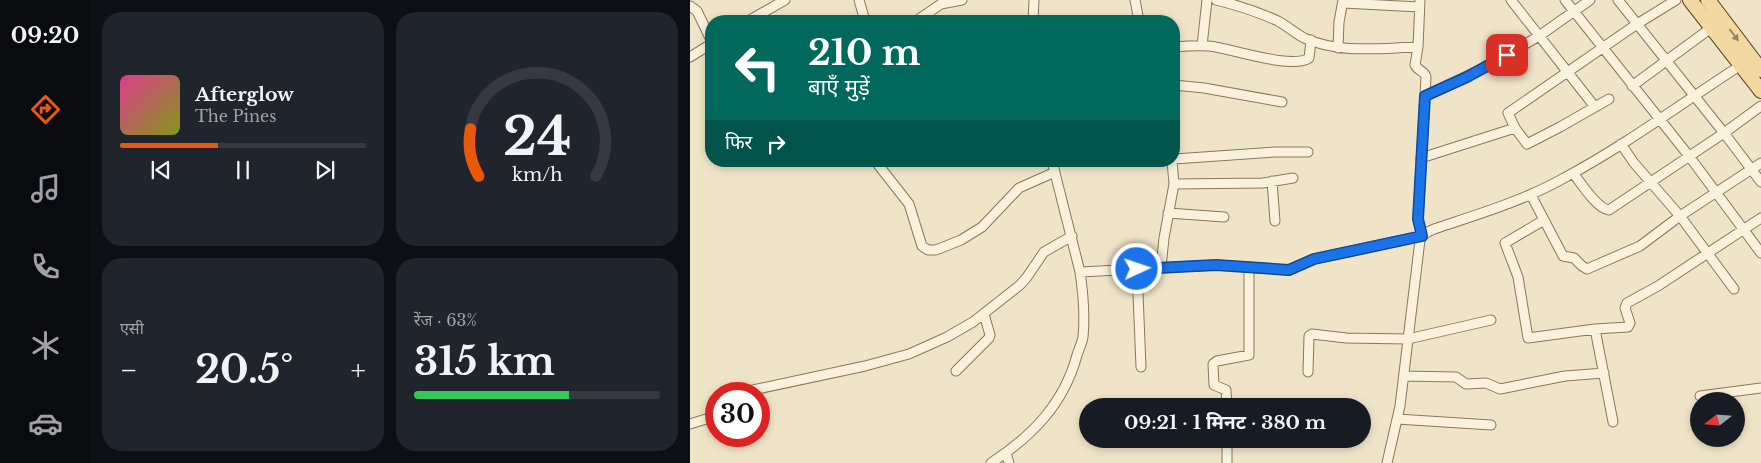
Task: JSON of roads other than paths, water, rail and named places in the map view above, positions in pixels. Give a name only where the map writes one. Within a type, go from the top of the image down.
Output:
[{"type":"main road","points":[[1690,0],[1761,91]]},
{"type":"main road","points":[[1708,0],[1761,70]]},
{"type":"street","points":[[757,15],[775,2],[785,0]]},
{"type":"street","points":[[858,0],[863,15]]},
{"type":"street","points":[[925,15],[941,4],[962,0]]},
{"type":"street","points":[[1034,0],[1034,15]]},
{"type":"street","points":[[1134,0],[1138,15]]},
{"type":"street","points":[[1202,46],[1207,0]]},
{"type":"street","points":[[1216,0],[1239,5],[1271,19],[1303,37],[1338,48],[1350,50],[1418,47]]},
{"type":"street","points":[[1511,0],[1595,107]]},
{"type":"street","points":[[1565,0],[1689,156],[1761,253]]},
{"type":"street","points":[[1425,96],[1490,65],[1539,36],[1590,0]]},
{"type":"street","points":[[1618,0],[1761,182]]},
{"type":"street","points":[[1609,99],[1528,144],[1524,143],[1508,114],[1509,111],[1637,24],[1676,0]]},
{"type":"street","points":[[1338,48],[1339,22],[1343,1],[1420,3],[1418,47],[1415,65],[1426,75],[1418,219],[1422,236],[1404,376],[1387,463]]},
{"type":"street","points":[[690,6],[697,11],[705,29]]},
{"type":"street","points":[[1632,86],[1666,59],[1711,28]]},
{"type":"street","points":[[1180,47],[1210,46],[1274,59],[1303,61],[1309,58],[1311,40]]},
{"type":"street","points":[[690,57],[705,46]]},
{"type":"street","points":[[1080,272],[1216,265],[1289,270],[1314,259],[1422,236],[1434,229],[1530,195],[1573,173],[1659,120],[1741,65]]},
{"type":"street","points":[[1180,86],[1282,102]]},
{"type":"street","points":[[1573,173],[1590,196],[1607,211],[1761,106]]},
{"type":"street","points":[[1421,158],[1515,128]]},
{"type":"street","points":[[1620,144],[1680,216],[1734,289]]},
{"type":"street","points":[[1180,159],[1274,152],[1308,152]]},
{"type":"street","points":[[1530,195],[1564,257],[1574,258],[1587,269],[1640,246],[1680,216],[1761,163]]},
{"type":"street","points":[[880,167],[909,204],[922,246],[925,249],[931,250],[961,240],[982,227],[1015,191],[1023,185],[1055,172]]},
{"type":"street","points":[[991,463],[1006,453],[1045,418],[1061,397],[1075,365],[1082,337],[1080,272],[1054,167]]},
{"type":"street","points":[[1161,267],[1164,238],[1174,184],[1173,167]]},
{"type":"street","points":[[1174,184],[1272,181],[1293,178]]},
{"type":"street","points":[[1272,181],[1275,221]]},
{"type":"street","points":[[1168,213],[1224,217]]},
{"type":"street","points":[[1544,220],[1505,243],[1518,277],[1527,338],[1595,329],[1628,327],[1630,323],[1625,308],[1627,303],[1658,286],[1761,218]]},
{"type":"street","points":[[770,386],[865,366],[909,354],[947,337],[984,314],[1027,277],[1044,252],[1072,236]]},
{"type":"street","points":[[1226,398],[1226,390],[1214,385],[1213,364],[1216,361],[1249,355],[1249,267]]},
{"type":"street","points":[[1137,269],[1141,367]]},
{"type":"street","points":[[956,372],[989,338],[990,335],[984,314]]},
{"type":"street","points":[[1308,372],[1309,336],[1312,334],[1346,338],[1408,339],[1491,320]]},
{"type":"street","points":[[1595,329],[1613,422]]},
{"type":"street","points":[[1404,376],[1456,377],[1465,383],[1486,383],[1500,389],[1565,376],[1604,373]]},
{"type":"street","points":[[1730,392],[1761,388]]},
{"type":"street","points":[[690,424],[705,419]]},
{"type":"street","points":[[1397,419],[1492,424]]},
{"type":"street","points":[[1227,448],[1227,463]]},
{"type":"street","points":[[1006,453],[1009,463]]}]
